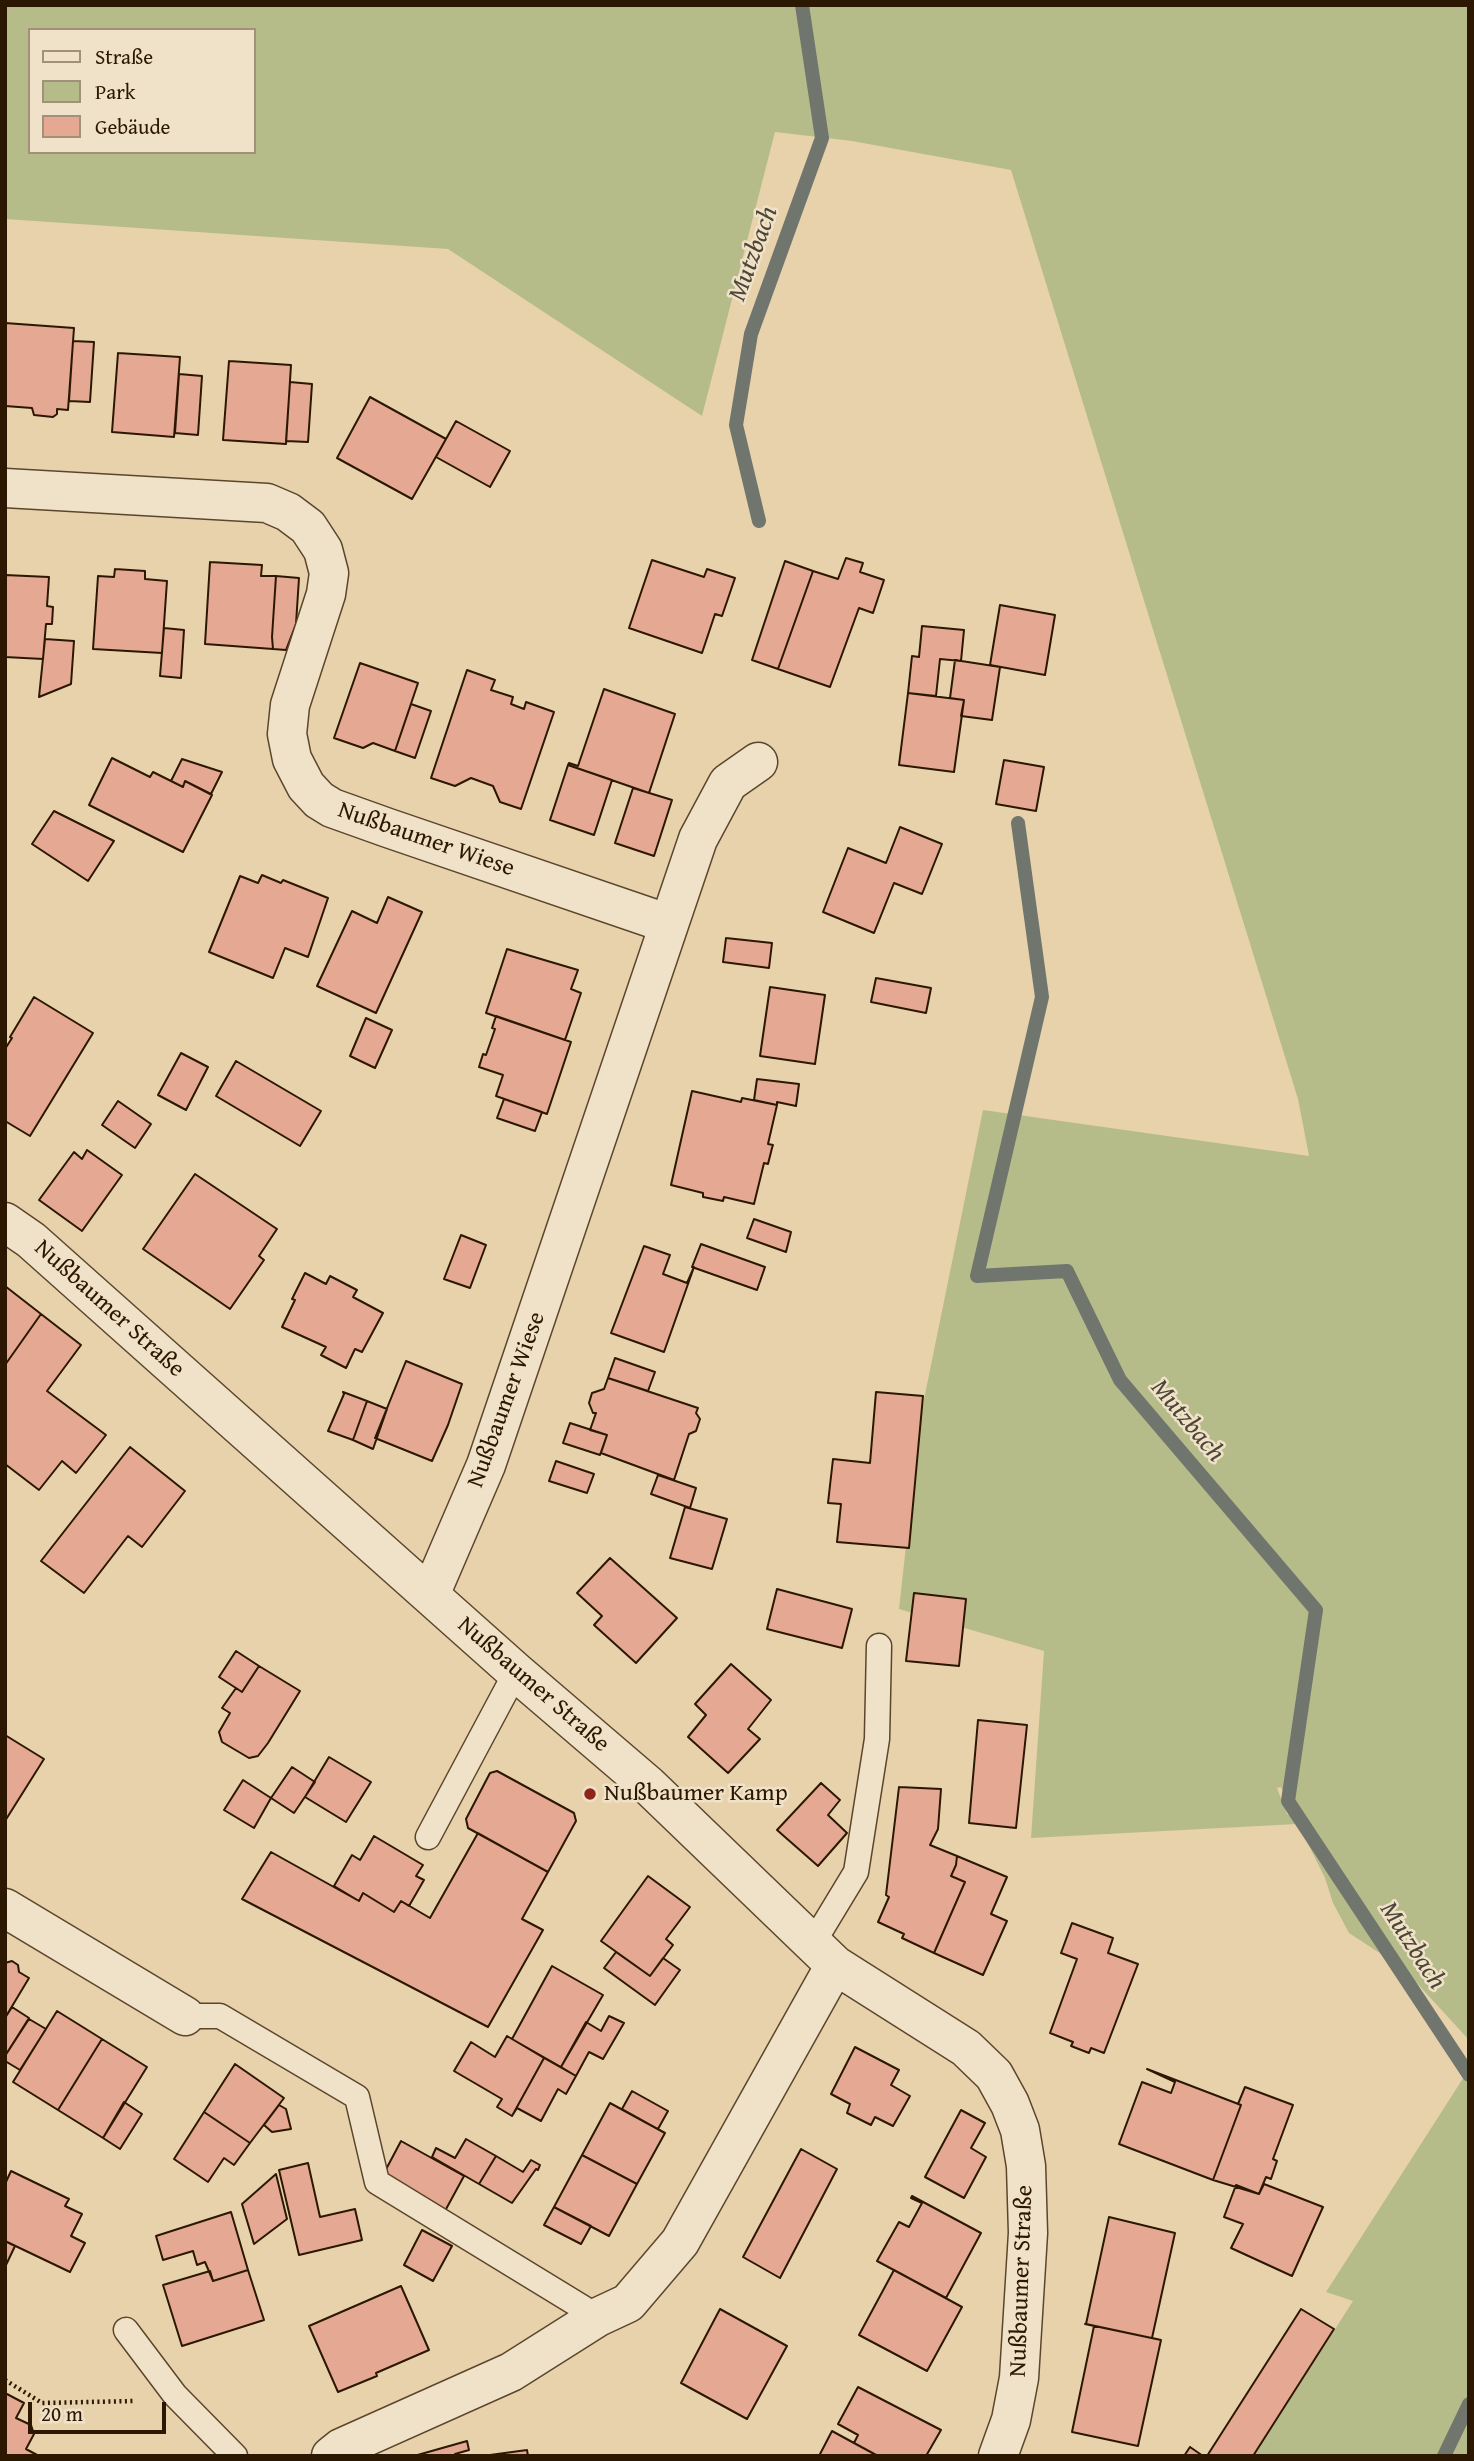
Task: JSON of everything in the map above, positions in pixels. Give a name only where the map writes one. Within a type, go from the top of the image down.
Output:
[{"type":"street","name":"Nußbaumer Wiese","points":[[5,488],[267,503],[288,512],[308,527],[323,550],[329,573],[326,594],[290,705],[287,734],[292,759],[313,793],[332,808],[669,924]]},
{"type":"street","name":"Nußbaumer Wiese","points":[[430,1595],[486,1465],[698,839],[728,783],[758,762]]},
{"type":"street","name":"Nußbaumer Straße","points":[[5,1222],[32,1240],[516,1672],[648,1785],[824,1954],[966,2048],[995,2075],[1020,2130],[1026,2166],[1028,2233],[1024,2335],[1019,2378],[1013,2409],[998,2456]]},
{"type":"street","points":[[5,1908],[185,2016]]},
{"type":"street","points":[[331,2456],[341,2448],[510,2372],[598,2317],[628,2302],[680,2242],[824,1954]]},
{"type":"lane","points":[[824,1954],[856,1872],[877,1739],[879,1646]]},
{"type":"lane","points":[[428,1837],[516,1672]]},
{"type":"lane","points":[[185,2016],[220,2016],[357,2097],[377,2182],[598,2317]]},
{"type":"lane","points":[[126,2330],[175,2395],[235,2456]]},
{"type":"path","points":[[5,2380],[43,2403],[138,2400],[175,2395]]},
{"type":"green space","points":[[5,5],[1469,5],[1469,2040],[1404,1969],[1349,1933],[1333,1903],[1298,1816],[1290,1810],[1281,1787],[1277,1788],[1287,1814],[1295,1817],[1297,1824],[1031,1838],[1044,1651],[899,1609],[920,1419],[983,1110],[1309,1156],[1298,1099],[1011,170],[852,141],[775,132],[702,416],[448,249],[5,219]]},
{"type":"green space","points":[[1469,2069],[1469,2456],[1254,2456],[1353,2301],[1326,2292]]},
{"type":"building","points":[[5,323],[74,328],[68,410],[57,409],[57,414],[53,417],[34,415],[32,408],[5,406]]},
{"type":"building","points":[[73,341],[94,342],[90,402],[69,401]]},
{"type":"building","points":[[118,353],[180,357],[174,437],[112,432]]},
{"type":"building","points":[[229,361],[291,365],[286,444],[223,440]]},
{"type":"building","points":[[179,374],[202,376],[198,435],[175,433]]},
{"type":"building","points":[[290,382],[312,384],[308,442],[286,441]]},
{"type":"building","points":[[370,397],[446,439],[412,499],[337,458]]},
{"type":"building","points":[[456,421],[510,451],[490,487],[436,457]]},
{"type":"building","points":[[846,558],[863,563],[860,572],[884,580],[873,613],[859,608],[830,687],[778,669],[813,571],[838,579]]},
{"type":"building","points":[[652,560],[704,577],[707,569],[735,578],[722,616],[715,614],[702,653],[629,628]]},
{"type":"building","points":[[785,561],[813,571],[778,669],[752,660]]},
{"type":"building","points":[[210,562],[262,565],[261,576],[276,576],[273,649],[205,644]]},
{"type":"building","points":[[115,569],[145,571],[145,579],[167,581],[162,653],[93,649],[98,576],[114,577]]},
{"type":"building","points":[[5,575],[49,577],[47,606],[53,607],[52,624],[46,624],[43,659],[5,657]]},
{"type":"building","points":[[276,576],[299,578],[296,624],[286,650],[273,649]]},
{"type":"building","points":[[1000,605],[1055,615],[1045,675],[990,665]]},
{"type":"building","points":[[922,626],[964,630],[961,661],[940,659],[936,696],[908,693],[912,656],[919,657]]},
{"type":"building","points":[[164,628],[184,630],[181,678],[160,676]]},
{"type":"building","points":[[45,639],[74,641],[71,684],[39,697]]},
{"type":"building","points":[[955,660],[1000,667],[992,720],[961,716],[964,700],[950,698]]},
{"type":"building","points":[[360,663],[418,683],[395,751],[373,743],[363,748],[334,738]]},
{"type":"building","points":[[467,670],[495,680],[491,690],[513,697],[511,704],[524,709],[526,702],[554,712],[521,809],[500,802],[493,786],[471,778],[455,786],[431,778]]},
{"type":"building","points":[[604,689],[675,714],[649,793],[568,765],[578,766]]},
{"type":"building","points":[[908,693],[964,700],[954,772],[899,765]]},
{"type":"building","points":[[411,704],[431,711],[415,758],[395,751]]},
{"type":"building","points":[[112,758],[150,777],[153,772],[183,787],[185,781],[212,795],[183,852],[89,805]]},
{"type":"building","points":[[182,759],[222,772],[211,794],[185,781],[183,787],[171,781]]},
{"type":"building","points":[[1004,760],[1044,767],[1036,811],[996,804]]},
{"type":"building","points":[[568,765],[612,780],[594,835],[550,820]]},
{"type":"building","points":[[633,788],[672,800],[654,856],[615,843]]},
{"type":"building","points":[[54,811],[114,841],[88,881],[32,844]]},
{"type":"building","points":[[900,827],[942,844],[922,894],[894,883],[874,933],[823,912],[848,848],[886,863]]},
{"type":"building","points":[[262,875],[281,883],[283,880],[328,898],[308,957],[285,948],[273,978],[209,952],[240,876],[258,883]]},
{"type":"building","points":[[388,897],[422,912],[376,1013],[317,986],[352,911],[377,923]]},
{"type":"building","points":[[726,938],[772,943],[769,968],[723,962]]},
{"type":"building","points":[[507,949],[578,970],[571,989],[581,993],[565,1040],[486,1013]]},
{"type":"building","points":[[876,978],[931,988],[926,1013],[871,1002]]},
{"type":"building","points":[[770,987],[825,995],[815,1064],[760,1056]]},
{"type":"building","points":[[34,997],[93,1033],[30,1136],[5,1121],[5,1049]]},
{"type":"building","points":[[496,1016],[571,1042],[547,1114],[496,1096],[503,1075],[479,1067],[495,1029],[492,1028]]},
{"type":"building","points":[[366,1018],[392,1030],[375,1068],[350,1056]]},
{"type":"building","points":[[181,1053],[208,1067],[186,1110],[158,1095]]},
{"type":"building","points":[[236,1061],[321,1111],[300,1146],[216,1096]]},
{"type":"building","points":[[757,1079],[799,1084],[796,1106],[754,1100]]},
{"type":"building","points":[[692,1091],[741,1102],[742,1098],[777,1105],[768,1144],[773,1145],[768,1164],[764,1163],[754,1204],[724,1197],[723,1201],[703,1197],[703,1193],[671,1185]]},
{"type":"building","points":[[504,1099],[542,1112],[535,1131],[497,1118]]},
{"type":"building","points":[[118,1101],[151,1124],[135,1148],[102,1125]]},
{"type":"building","points":[[87,1150],[122,1175],[82,1231],[39,1200],[74,1152],[82,1159]]},
{"type":"building","points":[[195,1174],[277,1229],[259,1256],[264,1260],[230,1309],[143,1249]]},
{"type":"building","points":[[754,1219],[791,1232],[786,1252],[747,1238]]},
{"type":"building","points":[[461,1235],[486,1245],[470,1288],[444,1279]]},
{"type":"building","points":[[701,1244],[765,1267],[757,1290],[692,1267]]},
{"type":"building","points":[[644,1246],[670,1255],[663,1274],[687,1283],[694,1267],[664,1352],[611,1333]]},
{"type":"building","points":[[305,1273],[326,1284],[330,1276],[357,1290],[353,1297],[383,1313],[362,1352],[355,1349],[346,1368],[321,1355],[326,1347],[282,1327]]},
{"type":"building","points":[[5,1286],[41,1314],[5,1365]]},
{"type":"building","points":[[41,1314],[81,1345],[47,1391],[106,1435],[76,1473],[62,1461],[39,1490],[5,1464],[5,1365]]},
{"type":"building","points":[[615,1358],[655,1372],[648,1391],[608,1378]]},
{"type":"building","points":[[406,1361],[462,1384],[432,1461],[375,1438]]},
{"type":"building","points":[[608,1378],[698,1408],[696,1413],[700,1419],[696,1431],[689,1434],[674,1480],[601,1453],[607,1435],[590,1430],[596,1413],[593,1413],[589,1403],[592,1393],[604,1389]]},
{"type":"building","points":[[343,1392],[367,1401],[353,1440],[328,1431]]},
{"type":"building","points":[[876,1392],[923,1396],[909,1548],[837,1542],[841,1504],[828,1503],[833,1459],[870,1463]]},
{"type":"building","points":[[367,1401],[387,1409],[373,1449],[353,1440]]},
{"type":"building","points":[[570,1423],[607,1435],[600,1455],[563,1443]]},
{"type":"building","points":[[130,1447],[185,1491],[142,1547],[128,1536],[84,1593],[41,1561]]},
{"type":"building","points":[[556,1461],[594,1474],[587,1493],[549,1481]]},
{"type":"building","points":[[658,1475],[696,1488],[690,1508],[651,1494]]},
{"type":"building","points":[[685,1507],[727,1519],[712,1569],[670,1558]]},
{"type":"building","points":[[610,1558],[677,1618],[636,1663],[594,1625],[602,1616],[577,1593]]},
{"type":"building","points":[[777,1589],[852,1609],[842,1648],[767,1629]]},
{"type":"building","points":[[914,1593],[966,1599],[959,1666],[906,1661]]},
{"type":"building","points":[[236,1651],[259,1666],[242,1692],[219,1677]]},
{"type":"building","points":[[731,1664],[771,1700],[748,1729],[760,1739],[728,1773],[688,1737],[706,1715],[695,1704]]},
{"type":"building","points":[[259,1666],[300,1691],[268,1743],[258,1756],[249,1758],[222,1742],[219,1732],[230,1713],[222,1708],[236,1688],[242,1692]]},
{"type":"building","points":[[978,1720],[1027,1725],[1016,1828],[969,1823]]},
{"type":"building","points":[[5,1735],[44,1759],[5,1821]]},
{"type":"building","points":[[329,1757],[371,1782],[346,1822],[305,1797]]},
{"type":"building","points":[[292,1767],[315,1782],[294,1813],[271,1798]]},
{"type":"building","points":[[497,1771],[574,1813],[576,1821],[548,1872],[468,1828],[466,1819],[490,1773]]},
{"type":"building","points":[[243,1780],[271,1798],[254,1828],[224,1810]]},
{"type":"building","points":[[821,1783],[840,1800],[828,1815],[847,1833],[818,1866],[777,1830]]},
{"type":"building","points":[[899,1787],[941,1789],[938,1829],[930,1845],[957,1856],[951,1876],[965,1882],[934,1953],[902,1938],[904,1934],[878,1922],[889,1897],[886,1895]]},
{"type":"building","points":[[478,1833],[548,1872],[522,1919],[543,1930],[488,2027],[242,1899],[271,1852],[359,1901],[363,1893],[394,1912],[401,1901],[430,1918]]},
{"type":"building","points":[[374,1836],[423,1865],[416,1876],[424,1880],[409,1906],[401,1901],[394,1912],[363,1893],[359,1901],[334,1886],[352,1855],[360,1860]]},
{"type":"building","points":[[957,1856],[1007,1877],[991,1914],[1007,1921],[983,1975],[934,1953],[965,1882],[951,1876]]},
{"type":"building","points":[[648,1876],[690,1907],[666,1939],[673,1945],[650,1976],[601,1941]]},
{"type":"building","points":[[1072,1923],[1113,1938],[1108,1953],[1138,1964],[1104,2053],[1091,2048],[1089,2053],[1071,2046],[1073,2042],[1050,2033],[1077,1959],[1061,1953]]},
{"type":"building","points":[[616,1952],[650,1976],[663,1958],[680,1970],[655,2005],[604,1968]]},
{"type":"building","points":[[12,1961],[18,1965],[19,1972],[29,1978],[5,2018],[5,1963]]},
{"type":"building","points":[[552,1966],[603,1995],[561,2067],[512,2039]]},
{"type":"building","points":[[12,2007],[29,2018],[5,2056],[5,2018]]},
{"type":"building","points":[[57,2011],[102,2039],[58,2110],[13,2082]]},
{"type":"building","points":[[609,2016],[624,2023],[603,2059],[589,2052],[576,2076],[561,2067],[586,2022],[601,2031]]},
{"type":"building","points":[[29,2019],[46,2029],[20,2070],[5,2061],[5,2056]]},
{"type":"building","points":[[507,2036],[544,2058],[512,2116],[497,2107],[502,2099],[454,2071],[471,2042],[495,2057]]},
{"type":"building","points":[[102,2039],[147,2067],[103,2138],[58,2110]]},
{"type":"building","points":[[855,2047],[899,2070],[891,2085],[910,2096],[893,2126],[875,2117],[871,2125],[847,2113],[850,2104],[831,2094]]},
{"type":"building","points":[[544,2058],[576,2076],[566,2094],[558,2089],[541,2121],[517,2108],[512,2116]]},
{"type":"building","points":[[235,2064],[284,2098],[250,2143],[204,2112]]},
{"type":"building","points":[[1147,2069],[1241,2105],[1213,2180],[1119,2144],[1142,2082],[1171,2093],[1175,2082]]},
{"type":"building","points":[[1245,2087],[1293,2105],[1273,2159],[1277,2161],[1271,2179],[1266,2177],[1259,2194],[1213,2180]]},
{"type":"building","points":[[632,2091],[668,2111],[658,2129],[622,2109]]},
{"type":"building","points":[[124,2102],[142,2114],[120,2149],[103,2138]]},
{"type":"building","points":[[610,2103],[665,2133],[637,2184],[582,2155]]},
{"type":"building","points":[[279,2105],[286,2109],[291,2129],[272,2132],[264,2125]]},
{"type":"building","points":[[961,2110],[985,2123],[971,2148],[986,2157],[964,2198],[925,2177]]},
{"type":"building","points":[[204,2112],[250,2143],[234,2165],[224,2158],[208,2182],[174,2159]]},
{"type":"building","points":[[466,2139],[496,2156],[479,2184],[432,2157],[436,2148],[455,2158]]},
{"type":"building","points":[[401,2141],[464,2176],[445,2211],[383,2175]]},
{"type":"building","points":[[801,2149],[837,2169],[780,2278],[743,2257]]},
{"type":"building","points":[[582,2155],[637,2184],[609,2236],[554,2207]]},
{"type":"building","points":[[496,2156],[523,2172],[531,2160],[540,2165],[512,2203],[479,2184]]},
{"type":"building","points":[[308,2163],[320,2217],[355,2209],[362,2240],[299,2255],[279,2170]]},
{"type":"building","points":[[11,2171],[69,2199],[65,2206],[82,2214],[71,2236],[85,2243],[70,2272],[5,2241],[5,2184]]},
{"type":"building","points":[[276,2174],[287,2219],[254,2244],[242,2204]]},
{"type":"building","points":[[1264,2184],[1323,2207],[1292,2276],[1231,2248],[1243,2224],[1224,2217],[1236,2185],[1259,2194]]},
{"type":"building","points":[[912,2196],[981,2233],[946,2298],[877,2261],[899,2222],[909,2227],[922,2203],[911,2198]]},
{"type":"building","points":[[554,2207],[591,2226],[581,2244],[544,2225]]},
{"type":"building","points":[[231,2212],[248,2270],[213,2281],[205,2262],[197,2265],[193,2251],[163,2260],[156,2236]]},
{"type":"building","points":[[1109,2217],[1175,2233],[1152,2338],[1161,2340],[1086,2324]]},
{"type":"building","points":[[422,2230],[452,2246],[433,2281],[404,2265]]},
{"type":"building","points":[[5,2241],[15,2246],[6,2265],[5,2265]]},
{"type":"building","points":[[248,2270],[264,2320],[182,2346],[163,2285],[210,2271],[213,2281]]},
{"type":"building","points":[[894,2270],[962,2307],[927,2371],[859,2335]]},
{"type":"building","points":[[401,2286],[429,2350],[338,2392],[309,2326]]},
{"type":"building","points":[[720,2309],[787,2346],[747,2419],[681,2383]]},
{"type":"building","points":[[1301,2309],[1334,2329],[1253,2456],[1207,2456]]},
{"type":"building","points":[[1085,2324],[1161,2340],[1138,2446],[1072,2432],[1094,2326]]},
{"type":"building","points":[[858,2387],[941,2430],[926,2456],[878,2456],[854,2443],[858,2435],[838,2424]]},
{"type":"building","points":[[5,2393],[24,2403],[16,2418],[31,2425],[34,2434],[26,2449],[39,2456],[5,2456]]},
{"type":"building","points":[[832,2431],[854,2443],[878,2456],[819,2456]]},
{"type":"building","points":[[467,2441],[469,2450],[455,2454],[456,2456],[414,2456]]},
{"type":"building","points":[[1190,2447],[1203,2456],[1184,2456]]},
{"type":"building","points":[[527,2450],[528,2456],[490,2456],[490,2455]]},
{"type":"waterway","name":"Mutzbach","points":[[759,521],[736,425],[751,334],[822,138],[802,5]]},
{"type":"waterway","name":"Mutzbach","points":[[1018,823],[1042,997],[977,1276],[1067,1271],[1120,1380],[1316,1610],[1288,1801],[1469,2075]]},
{"type":"waterway","name":"Mutzbach","points":[[1444,2456],[1469,2404]]},
{"type":"place","name":"Nußbaumer Kamp","points":[[590,1794]]}]
